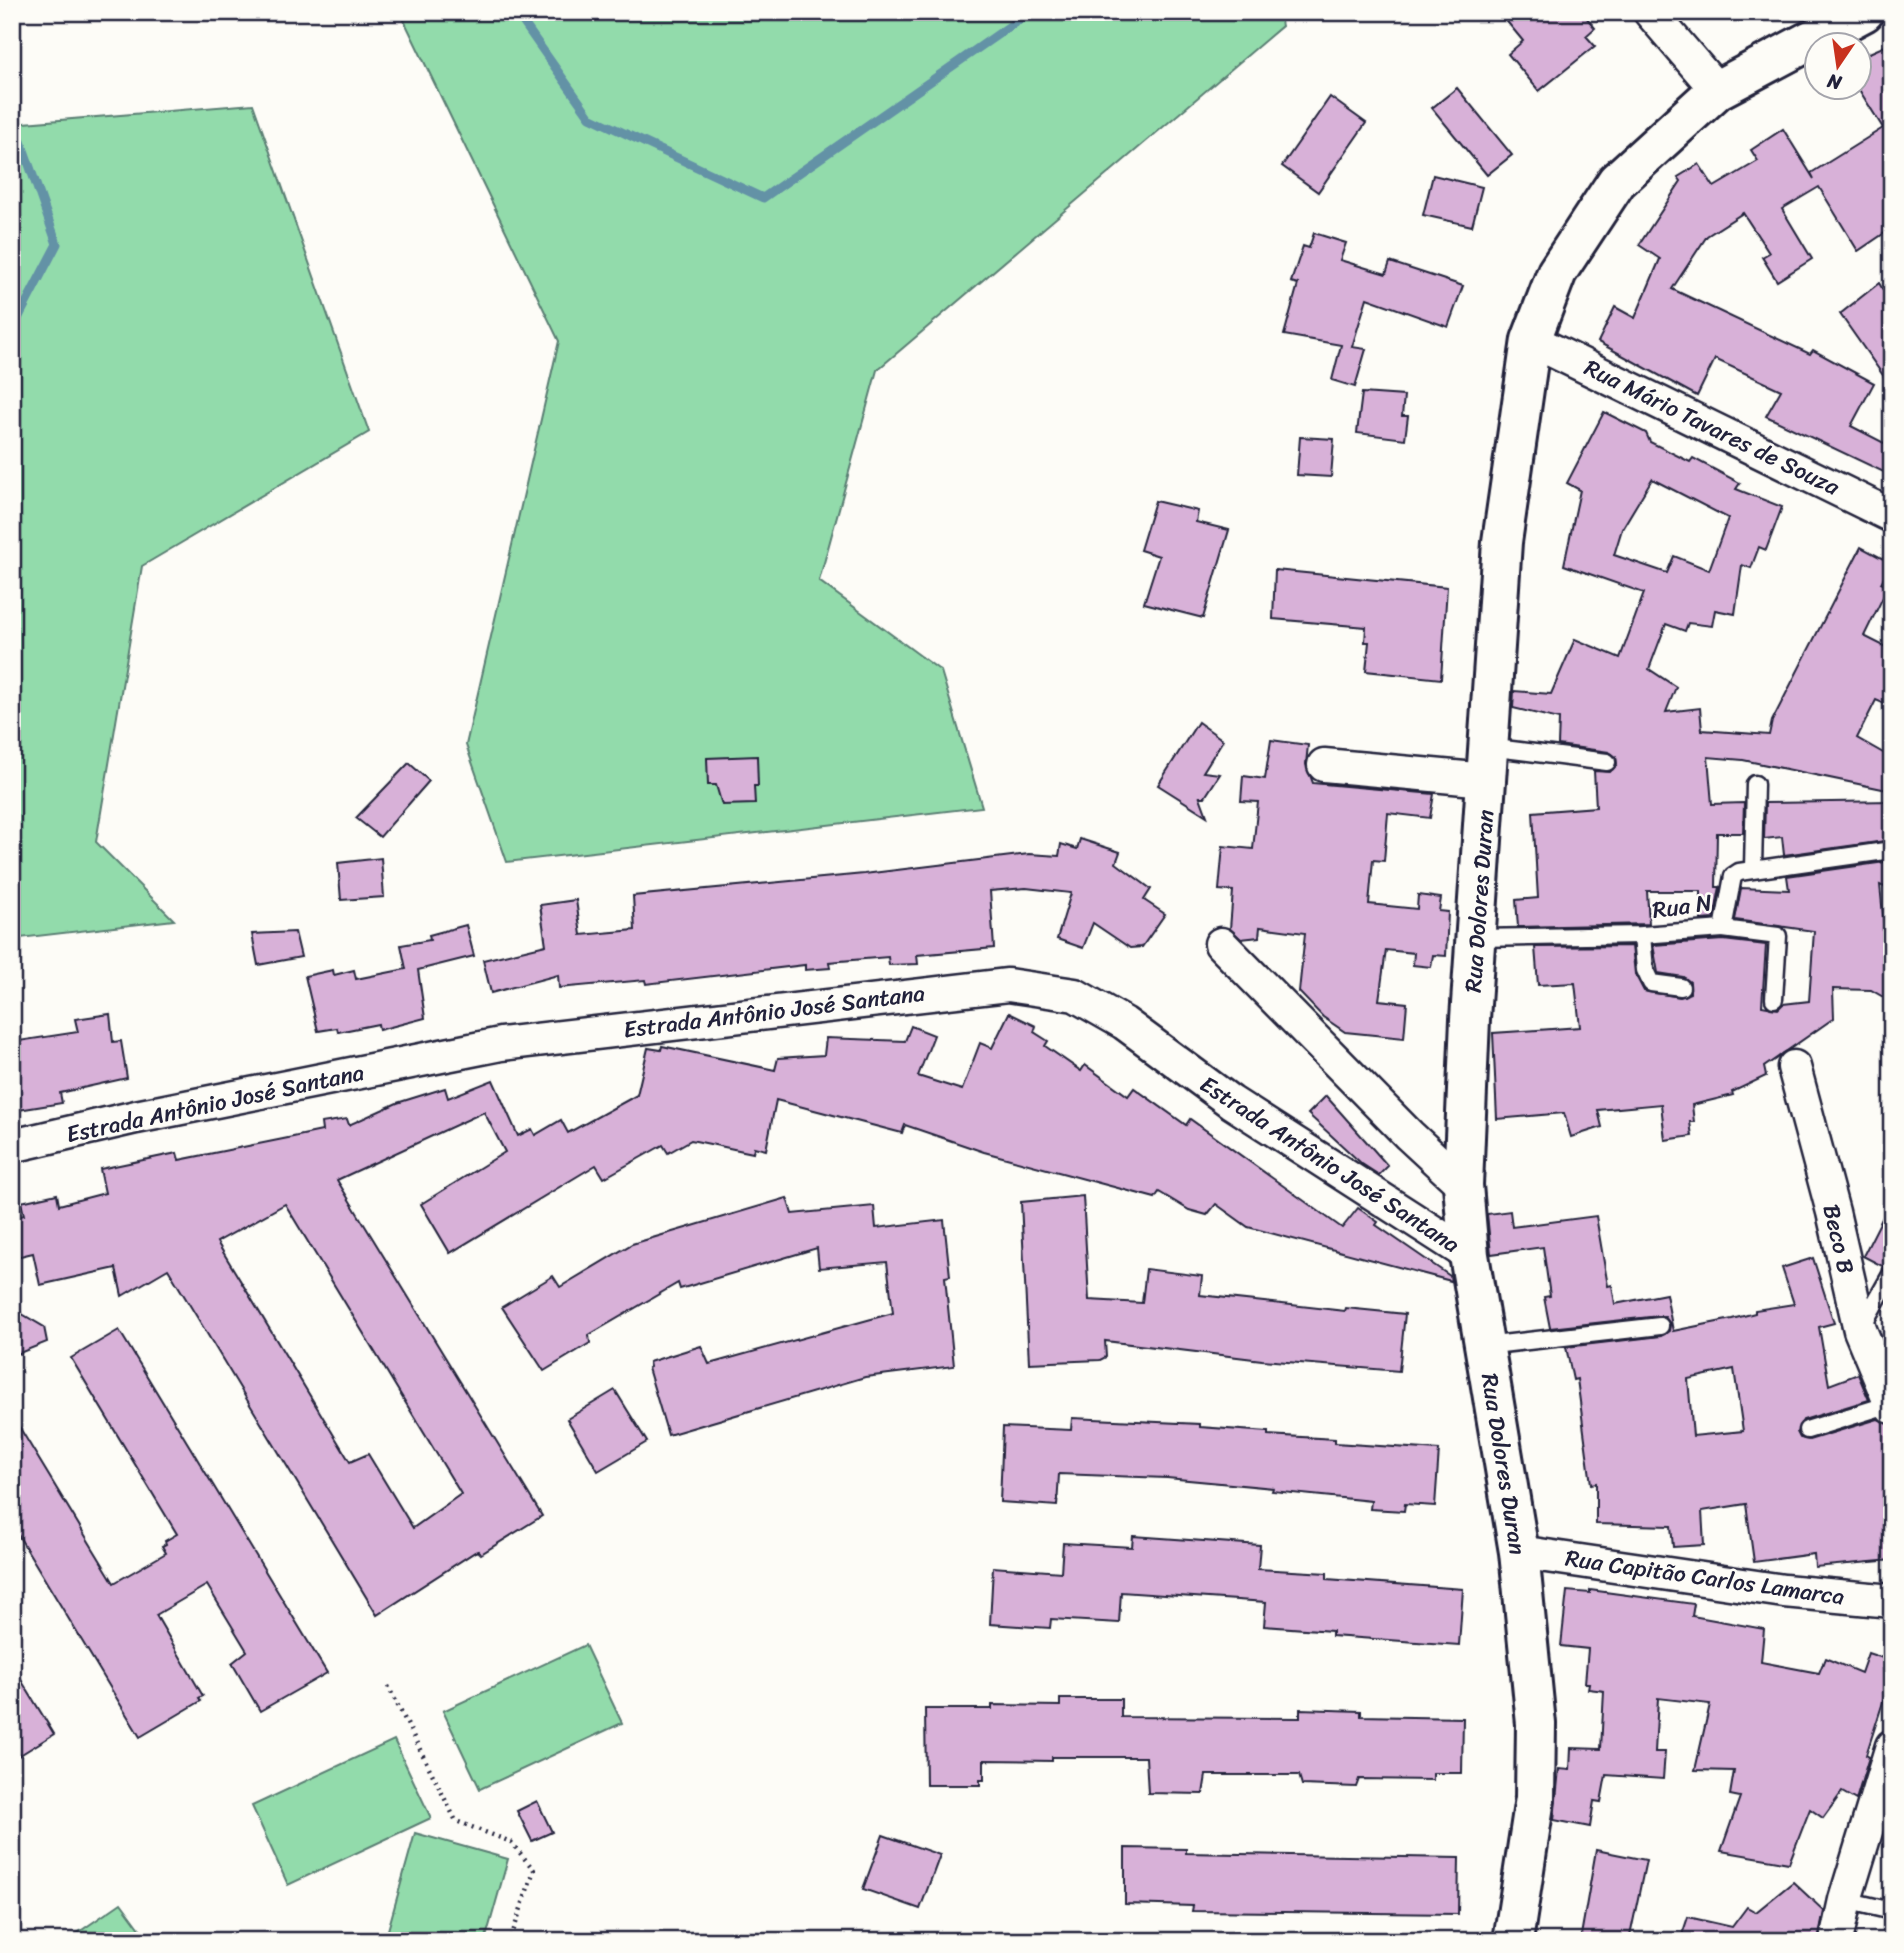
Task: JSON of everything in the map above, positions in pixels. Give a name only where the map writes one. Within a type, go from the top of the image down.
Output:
[{"type":"street","points":[[1650,12],[1717,90]]},
{"type":"street","name":"Rua Dolores Duran","points":[[1513,1941],[1535,1798],[1536,1724],[1519,1552],[1469,1255],[1464,1185],[1502,542],[1531,340],[1557,272],[1617,181],[1717,90],[1864,12]]},
{"type":"street","name":"Rua Mário Tavares de Souza","points":[[1531,340],[1579,361],[1892,516]]},
{"type":"street","points":[[1324,765],[1487,764]]},
{"type":"street","points":[[1221,944],[1409,1135],[1464,1185]]},
{"type":"street","name":"Estrada Antônio José Santana","points":[[12,1146],[136,1117],[501,1044],[1008,985],[1075,995],[1124,1023],[1231,1102],[1469,1255]]},
{"type":"street","name":"Beco B","points":[[1794,1067],[1833,1212],[1860,1330],[1891,1406]]},
{"type":"street","name":"Rua Capitão Carlos Lamarca","points":[[1519,1552],[1784,1591],[1892,1601]]},
{"type":"street","points":[[1836,1941],[1845,1899],[1892,1746]]},
{"type":"lane","points":[[1487,764],[1607,762]]},
{"type":"lane","points":[[1755,784],[1751,842],[1753,868],[1892,850]]},
{"type":"lane","name":"Rua N","points":[[1478,938],[1723,929],[1732,876],[1753,868]]},
{"type":"lane","points":[[1723,929],[1777,936],[1774,999]]},
{"type":"lane","points":[[1642,934],[1645,970],[1651,983],[1681,987]]},
{"type":"lane","points":[[1860,1330],[1892,1273]]},
{"type":"lane","points":[[1484,1346],[1660,1326]]},
{"type":"lane","points":[[1808,1430],[1891,1406]]},
{"type":"lane","points":[[1845,1899],[1892,1911]]},
{"type":"path","points":[[388,1686],[456,1821],[511,1842],[534,1870],[510,1941]]},
{"type":"green space","points":[[400,12],[1279,12],[1282,26],[877,370],[819,581],[941,671],[982,807],[507,862],[466,745],[559,341]]},
{"type":"green space","points":[[253,104],[369,432],[142,566],[96,842],[174,920],[12,939],[12,124]]},
{"type":"green space","points":[[585,1645],[622,1723],[480,1789],[443,1711]]},
{"type":"green space","points":[[394,1740],[431,1818],[288,1885],[252,1806]]},
{"type":"green space","points":[[415,1833],[508,1859],[485,1941],[385,1941]]},
{"type":"green space","points":[[121,1903],[149,1941],[66,1941]]},
{"type":"building","points":[[1499,12],[1582,12],[1595,28],[1586,36],[1595,46],[1539,91],[1508,54],[1523,41]]},
{"type":"building","points":[[1885,46],[1892,57],[1892,228],[1858,251],[1819,187],[1782,209],[1812,259],[1777,281],[1762,257],[1769,253],[1743,213],[1707,236],[1672,289],[1810,354],[1813,350],[1874,383],[1851,426],[1892,447],[1892,476],[1766,416],[1781,390],[1715,359],[1697,396],[1598,342],[1615,307],[1635,318],[1660,259],[1639,245],[1681,181],[1678,177],[1699,164],[1714,187],[1758,161],[1751,150],[1783,129],[1814,179],[1811,173],[1883,128],[1867,102],[1872,102],[1872,52]]},
{"type":"building","points":[[1457,88],[1512,155],[1487,175],[1432,108]]},
{"type":"building","points":[[1330,97],[1366,123],[1318,192],[1282,166]]},
{"type":"building","points":[[1433,175],[1482,187],[1472,226],[1423,215]]},
{"type":"building","points":[[1314,233],[1346,243],[1340,260],[1386,274],[1390,262],[1463,286],[1448,327],[1367,298],[1352,347],[1366,349],[1355,387],[1332,380],[1341,345],[1284,335],[1298,284],[1291,282],[1303,246],[1309,248]]},
{"type":"building","points":[[1879,283],[1892,305],[1892,388],[1840,314]]},
{"type":"building","points":[[1362,393],[1404,396],[1402,416],[1408,416],[1405,439],[1357,433]]},
{"type":"building","points":[[1604,412],[1646,433],[1650,442],[1690,462],[1693,458],[1740,483],[1736,489],[1782,507],[1766,550],[1759,547],[1751,568],[1742,565],[1735,614],[1715,610],[1712,626],[1688,623],[1685,631],[1666,624],[1649,669],[1676,687],[1666,712],[1700,708],[1702,730],[1769,735],[1772,721],[1861,547],[1891,563],[1881,583],[1888,587],[1864,636],[1892,650],[1892,707],[1876,700],[1857,738],[1892,758],[1892,791],[1743,760],[1708,757],[1712,804],[1744,803],[1743,833],[1717,833],[1716,887],[1720,887],[1714,919],[1701,920],[1701,891],[1647,891],[1649,924],[1518,927],[1516,900],[1538,898],[1533,812],[1596,807],[1594,771],[1610,772],[1617,764],[1616,757],[1609,752],[1558,745],[1559,719],[1513,708],[1514,691],[1551,694],[1575,639],[1620,658],[1644,593],[1564,565],[1580,490],[1567,483]],"holes":[[[1652,479],[1728,518],[1709,570],[1674,556],[1667,573],[1614,555],[1622,529]]]},
{"type":"building","points":[[1300,437],[1334,439],[1331,477],[1297,475]]},
{"type":"building","points":[[1155,501],[1198,511],[1196,522],[1229,530],[1203,618],[1144,603],[1159,556],[1140,550]]},
{"type":"building","points":[[1275,570],[1447,587],[1441,679],[1366,671],[1369,642],[1365,642],[1366,627],[1273,619]]},
{"type":"building","points":[[1198,722],[1223,740],[1203,772],[1220,774],[1205,797],[1200,797],[1207,816],[1158,785]]},
{"type":"building","points":[[1271,740],[1308,745],[1306,764],[1313,783],[1434,794],[1430,818],[1388,813],[1384,861],[1373,860],[1369,904],[1417,909],[1418,895],[1441,898],[1439,911],[1448,912],[1446,956],[1433,955],[1431,967],[1413,965],[1414,953],[1386,950],[1379,1000],[1407,1003],[1404,1038],[1345,1032],[1323,1017],[1299,992],[1305,933],[1260,927],[1259,937],[1241,939],[1230,929],[1233,891],[1219,890],[1223,846],[1253,849],[1258,802],[1241,801],[1243,776],[1265,779]]},
{"type":"building","points":[[757,756],[758,786],[754,786],[755,804],[722,805],[716,785],[708,785],[707,758]]},
{"type":"building","points":[[409,763],[429,781],[380,837],[356,818]]},
{"type":"building","points":[[1892,801],[1892,840],[1784,855],[1782,837],[1764,839],[1765,803]]},
{"type":"building","points":[[1080,839],[1120,852],[1116,863],[1151,889],[1144,900],[1165,914],[1142,947],[1130,948],[1093,923],[1083,948],[1057,939],[1071,893],[1026,888],[990,891],[994,948],[917,955],[918,964],[889,965],[888,957],[829,962],[830,968],[805,970],[805,965],[646,984],[645,980],[559,988],[558,975],[491,993],[483,960],[546,945],[540,905],[576,900],[581,935],[635,930],[633,896],[864,874],[1029,854],[1059,856],[1061,844],[1077,849]]},
{"type":"building","points":[[381,858],[384,897],[341,900],[338,863]]},
{"type":"building","points":[[1892,861],[1892,890],[1880,885],[1892,1002],[1871,990],[1833,989],[1834,1018],[1764,1067],[1766,1076],[1732,1092],[1733,1095],[1692,1105],[1692,1136],[1665,1140],[1661,1104],[1598,1110],[1602,1127],[1571,1137],[1564,1113],[1497,1119],[1493,1033],[1580,1027],[1575,983],[1538,985],[1535,947],[1632,946],[1635,974],[1644,991],[1680,997],[1690,993],[1690,982],[1683,977],[1658,973],[1653,945],[1723,940],[1766,945],[1762,1006],[1778,1009],[1783,1004],[1809,1001],[1814,931],[1735,920],[1741,888],[1789,890],[1787,876]]},
{"type":"building","points":[[466,925],[474,956],[418,970],[425,1018],[379,1030],[378,1024],[338,1032],[337,1028],[318,1031],[305,976],[333,970],[334,975],[354,970],[356,979],[406,969],[401,945],[430,940],[429,935]]},
{"type":"building","points":[[295,932],[301,957],[258,965],[252,934]]},
{"type":"building","points":[[1009,1013],[1036,1026],[1034,1032],[1048,1041],[1045,1046],[1081,1071],[1085,1065],[1128,1096],[1134,1088],[1186,1125],[1190,1119],[1342,1228],[1358,1208],[1378,1222],[1376,1225],[1450,1276],[1451,1281],[1248,1227],[1216,1204],[1207,1215],[1189,1210],[1159,1192],[1155,1198],[984,1152],[905,1125],[902,1133],[776,1100],[766,1150],[754,1147],[753,1153],[691,1140],[668,1153],[663,1145],[604,1178],[596,1165],[450,1253],[421,1204],[505,1152],[484,1112],[337,1180],[542,1516],[481,1554],[475,1552],[377,1615],[168,1269],[122,1296],[116,1268],[40,1285],[33,1253],[12,1258],[12,1218],[24,1215],[21,1202],[57,1194],[59,1205],[105,1193],[100,1169],[177,1153],[179,1160],[322,1131],[321,1123],[347,1119],[349,1125],[397,1103],[445,1088],[448,1098],[493,1080],[518,1136],[532,1129],[535,1135],[561,1120],[568,1133],[637,1095],[648,1048],[661,1050],[662,1046],[775,1070],[778,1058],[824,1055],[826,1038],[905,1041],[911,1026],[934,1035],[918,1076],[962,1090],[980,1043],[992,1048]],"holes":[[[285,1204],[461,1494],[413,1528],[368,1454],[350,1462],[217,1242]]]},
{"type":"building","points":[[110,1014],[113,1042],[121,1041],[127,1078],[60,1093],[62,1103],[12,1111],[12,1042],[78,1032],[75,1019]]},
{"type":"building","points":[[1326,1096],[1388,1166],[1379,1175],[1362,1164],[1308,1114]]},
{"type":"building","points":[[1083,1196],[1089,1300],[1142,1303],[1146,1269],[1202,1276],[1200,1295],[1345,1311],[1346,1308],[1405,1314],[1399,1371],[1262,1360],[1105,1341],[1106,1357],[1100,1360],[1029,1363],[1021,1202]]},
{"type":"building","points":[[787,1198],[792,1214],[874,1206],[876,1228],[944,1220],[950,1276],[945,1277],[954,1366],[865,1377],[668,1435],[648,1368],[649,1362],[701,1346],[709,1364],[893,1313],[887,1262],[819,1268],[817,1248],[680,1289],[678,1283],[589,1335],[590,1343],[544,1371],[502,1307],[553,1276],[560,1287],[632,1244]]},
{"type":"building","points":[[1892,1199],[1892,1263],[1884,1267],[1863,1256]]},
{"type":"building","points":[[1510,1211],[1512,1227],[1596,1216],[1608,1286],[1612,1285],[1615,1304],[1666,1294],[1673,1331],[1732,1319],[1755,1313],[1755,1310],[1794,1304],[1782,1268],[1813,1258],[1834,1323],[1819,1327],[1829,1385],[1858,1374],[1869,1400],[1803,1420],[1797,1432],[1800,1438],[1809,1440],[1878,1419],[1892,1425],[1892,1560],[1815,1567],[1814,1554],[1754,1562],[1746,1504],[1702,1511],[1704,1545],[1673,1547],[1671,1526],[1596,1524],[1596,1483],[1591,1484],[1577,1379],[1573,1380],[1566,1347],[1661,1336],[1669,1331],[1670,1324],[1665,1317],[1659,1316],[1550,1328],[1544,1297],[1550,1296],[1543,1247],[1491,1254],[1487,1214]],"holes":[[[1734,1369],[1743,1431],[1693,1436],[1688,1379]]]},
{"type":"building","points":[[12,1308],[44,1327],[47,1342],[12,1356]]},
{"type":"building","points":[[119,1330],[327,1673],[260,1711],[232,1663],[247,1651],[207,1585],[156,1615],[203,1696],[199,1698],[201,1701],[140,1737],[12,1525],[12,1415],[114,1583],[166,1553],[162,1546],[177,1534],[71,1358]]},
{"type":"building","points":[[615,1390],[647,1442],[598,1471],[567,1419]]},
{"type":"building","points":[[1072,1418],[1200,1424],[1200,1427],[1268,1432],[1268,1435],[1335,1439],[1335,1443],[1439,1450],[1435,1506],[1405,1504],[1404,1511],[1370,1509],[1371,1501],[1272,1491],[1273,1488],[1167,1478],[1059,1474],[1057,1506],[1000,1502],[1003,1427],[1071,1430]]},
{"type":"building","points":[[1133,1536],[1260,1545],[1258,1569],[1327,1573],[1327,1579],[1463,1589],[1459,1645],[1332,1636],[1332,1631],[1264,1626],[1266,1602],[1121,1592],[1119,1623],[1051,1619],[1050,1628],[990,1624],[993,1567],[1061,1572],[1063,1543],[1132,1547]]},
{"type":"building","points":[[1590,1590],[1694,1604],[1692,1616],[1764,1629],[1761,1662],[1819,1673],[1825,1658],[1861,1673],[1868,1653],[1892,1661],[1892,1674],[1866,1755],[1869,1757],[1856,1800],[1842,1792],[1823,1818],[1810,1809],[1789,1863],[1721,1851],[1740,1797],[1730,1795],[1734,1771],[1695,1770],[1710,1704],[1658,1698],[1655,1752],[1665,1752],[1663,1779],[1606,1775],[1601,1802],[1594,1801],[1590,1827],[1554,1820],[1559,1769],[1570,1770],[1571,1748],[1601,1749],[1604,1691],[1588,1689],[1589,1683],[1585,1683],[1588,1649],[1561,1646],[1567,1591],[1590,1593]]},
{"type":"building","points":[[12,1665],[54,1734],[12,1760]]},
{"type":"building","points":[[1060,1699],[1121,1699],[1121,1717],[1300,1718],[1300,1709],[1361,1711],[1361,1716],[1463,1718],[1462,1773],[1433,1773],[1433,1780],[1359,1779],[1356,1787],[1302,1785],[1299,1775],[1206,1775],[1203,1794],[1148,1793],[1146,1757],[1052,1757],[1052,1761],[984,1760],[984,1780],[980,1780],[980,1785],[926,1785],[925,1709],[992,1709],[992,1705],[1060,1706]]},
{"type":"building","points":[[537,1801],[552,1832],[532,1841],[517,1811]]},
{"type":"building","points":[[883,1835],[940,1855],[920,1909],[863,1889]]},
{"type":"building","points":[[1125,1848],[1186,1849],[1186,1853],[1459,1858],[1458,1914],[1192,1911],[1193,1906],[1125,1904]]},
{"type":"building","points":[[1596,1850],[1646,1860],[1629,1941],[1580,1941]]},
{"type":"building","points":[[1793,1882],[1824,1911],[1818,1941],[1680,1941],[1688,1917],[1732,1927],[1747,1907],[1756,1912]]},
{"type":"waterway","points":[[516,12],[590,117],[763,198],[1030,12]]},
{"type":"waterway","points":[[12,116],[57,244],[12,330]]}]
